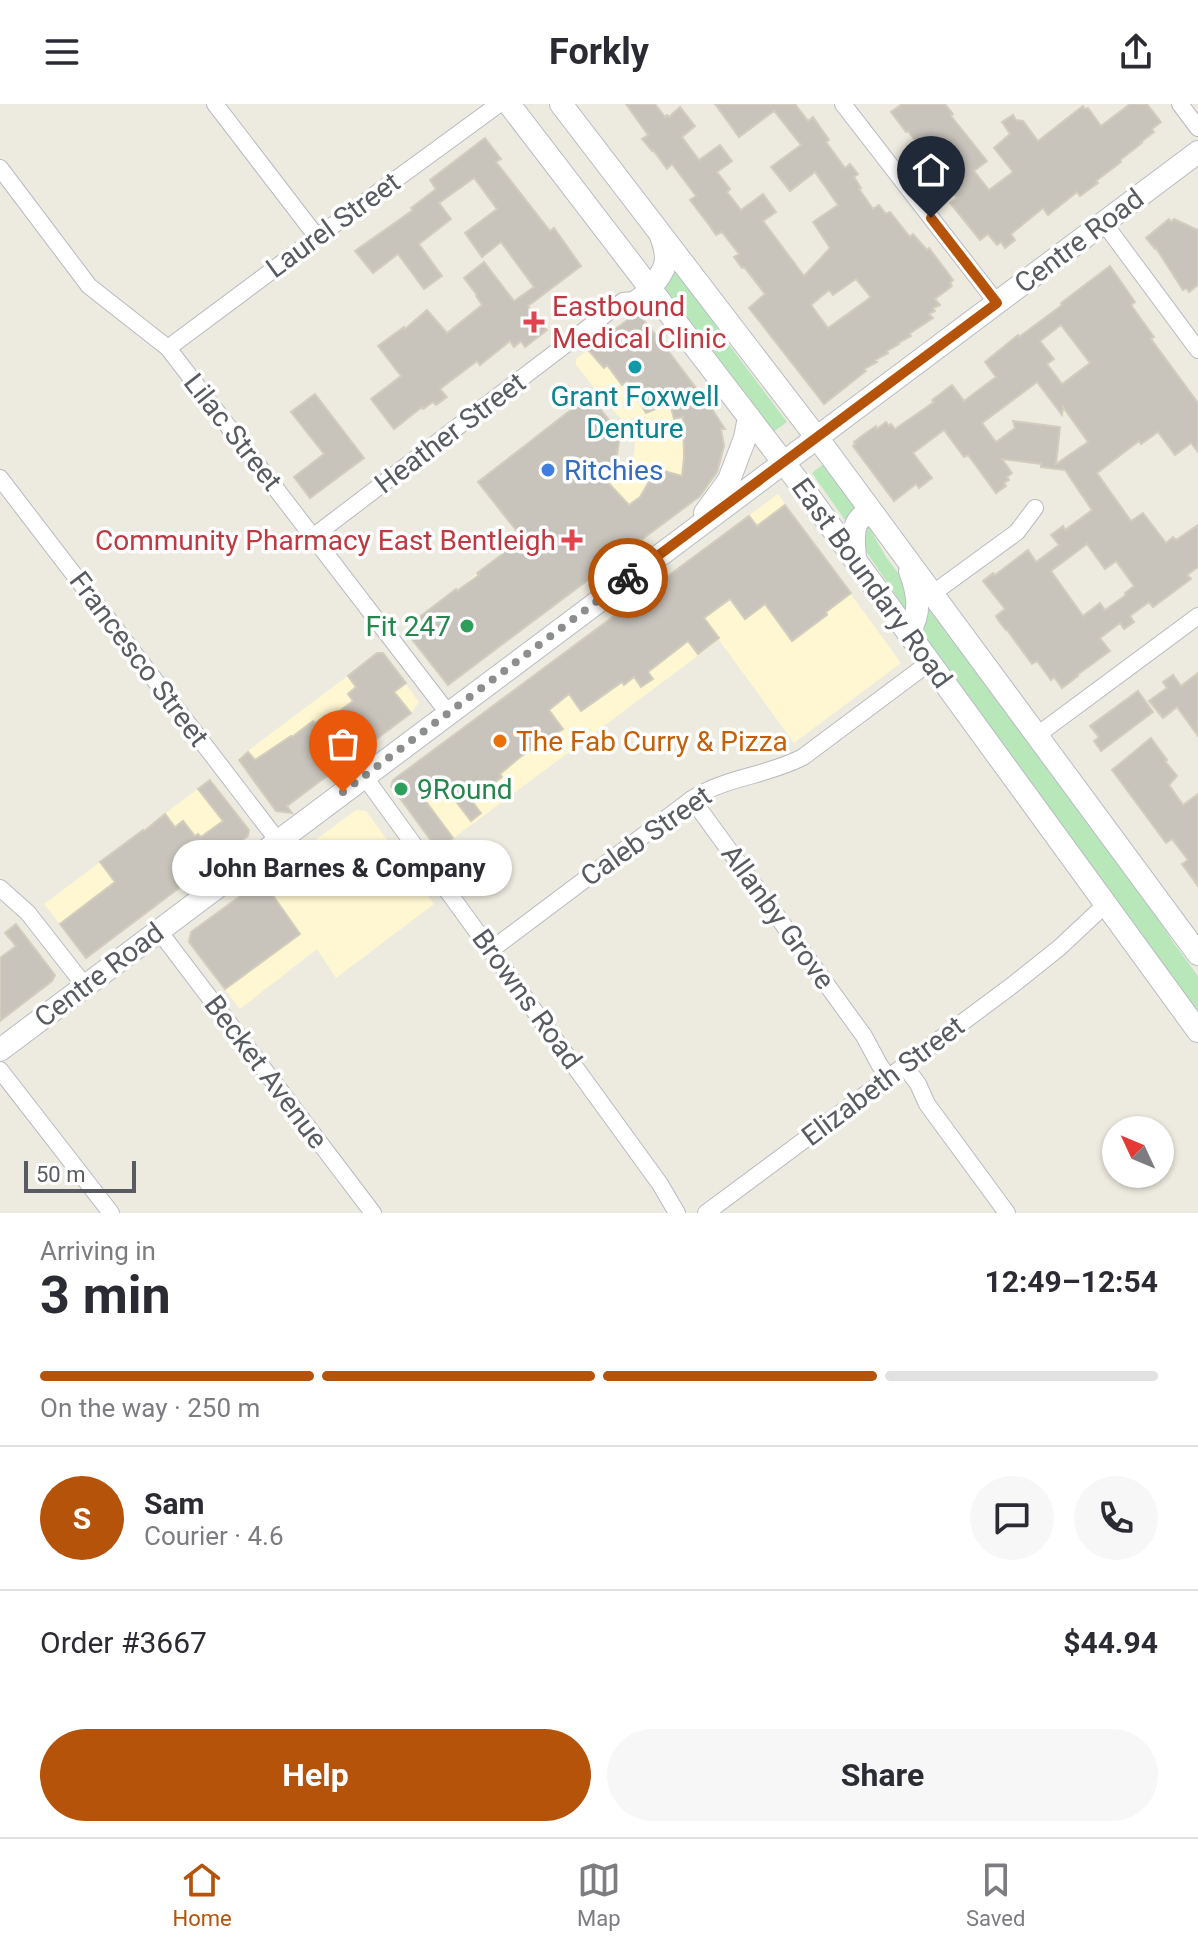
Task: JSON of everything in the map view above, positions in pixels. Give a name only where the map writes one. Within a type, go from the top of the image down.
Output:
[{"type":"main road","name":"East Boundary Road","points":[[509,104],[784,463],[1198,1031]]},
{"type":"main road","name":"East Boundary Road","points":[[561,104],[817,438],[1036,736],[1196,946]]},
{"type":"main road","name":"Centre Road","points":[[0,1050],[1198,152]]},
{"type":"main road","points":[[650,288],[663,272],[666,262],[659,231]]},
{"type":"main road","points":[[693,530],[729,480],[745,438],[749,417]]},
{"type":"main road","points":[[855,559],[854,526],[864,514],[871,512]]},
{"type":"main road","points":[[898,549],[915,584],[917,596],[916,619],[908,633]]},
{"type":"street","points":[[215,104],[317,237]]},
{"type":"street","name":"Laurel Street","points":[[168,348],[499,104]]},
{"type":"street","points":[[843,104],[997,303]]},
{"type":"street","points":[[1180,104],[1198,128]]},
{"type":"street","name":"Lilac Street","points":[[0,168],[89,286],[168,348],[448,713]]},
{"type":"street","points":[[1104,223],[1198,350]]},
{"type":"street","points":[[623,301],[632,264]]},
{"type":"street","name":"Heather Street","points":[[314,536],[623,301],[633,300],[650,288]]},
{"type":"street","name":"Francesco Street","points":[[0,478],[278,841]]},
{"type":"street","points":[[932,594],[1017,532],[1035,508]]},
{"type":"street","points":[[1036,736],[1198,616]]},
{"type":"street","name":"Caleb Street","points":[[491,950],[692,799],[710,788],[803,757],[930,662]]},
{"type":"street","name":"Browns Road","points":[[364,776],[660,1184],[677,1213]]},
{"type":"street","name":"Allanby Grove","points":[[692,799],[864,1036],[896,1071],[918,1084],[927,1104],[1007,1213]]},
{"type":"street","points":[[0,888],[28,913],[85,986]]},
{"type":"street","name":"Elizabeth Street","points":[[706,1213],[1110,909]]},
{"type":"street","name":"Becket Avenue","points":[[159,931],[373,1213]]},
{"type":"street","points":[[0,1070],[111,1213]]},
{"type":"street","name":"Browns Road","points":[[660,1184],[688,1213]]},
{"type":"shaded area","points":[[634,315],[640,316],[719,420],[723,452],[710,485],[696,499],[448,685],[407,633],[409,625],[575,500],[590,496],[632,470],[636,436],[576,365],[576,359]]},
{"type":"shaded area","points":[[778,494],[901,663],[794,743],[719,640],[439,849],[394,787],[395,780]]},
{"type":"shaded area","points":[[381,651],[419,702],[411,713],[282,810],[276,809],[237,759]]},
{"type":"shaded area","points":[[211,779],[249,830],[248,836],[86,958],[44,904]]},
{"type":"shaded area","points":[[356,810],[366,811],[434,904],[336,978],[317,949],[240,1009],[189,942],[191,932]]},
{"type":"green space","points":[[673,268],[695,291],[721,334],[787,422],[772,433],[665,296],[661,284]]},
{"type":"green space","points":[[825,463],[858,506],[849,526],[812,473]]},
{"type":"green space","points":[[867,524],[904,581],[908,613],[859,541]]},
{"type":"green space","points":[[926,600],[1140,889],[1198,976],[1198,1018],[919,635]]},
{"type":"building","points":[[626,104],[655,104],[665,117],[680,107],[695,126],[682,137],[699,160],[720,145],[732,161],[717,172],[730,189],[727,192],[741,210],[763,194],[776,212],[763,221],[804,276],[830,248],[813,222],[838,205],[815,172],[790,191],[771,167],[801,145],[774,111],[739,137],[715,104],[795,104],[808,121],[813,117],[845,168],[850,164],[858,174],[854,177],[859,189],[873,209],[879,205],[886,214],[890,212],[910,237],[913,234],[927,250],[929,248],[953,280],[950,283],[952,286],[935,299],[940,305],[929,314],[933,318],[875,360],[877,362],[864,369],[866,371],[824,404],[749,308],[765,294],[734,257],[739,254],[722,232],[716,235],[690,200],[696,196],[672,164],[667,169],[642,139],[648,135]],"holes":[[[856,279],[871,297],[828,328],[811,305],[829,290],[833,295]]]},
{"type":"building","points":[[902,104],[945,104],[987,161],[974,171],[989,190],[1013,172],[994,148],[1010,134],[1002,122],[1013,115],[1016,120],[1023,121],[1038,141],[1083,106],[1101,126],[1130,104],[1147,104],[1161,122],[1142,143],[1096,181],[1098,183],[1080,196],[1077,192],[1048,215],[1043,208],[1011,234],[1015,240],[1005,248],[1001,242],[997,245],[988,234],[980,240],[950,203],[957,198],[944,181],[949,178],[945,173],[948,170],[932,149],[929,151],[925,145],[921,148],[891,112]]},
{"type":"building","points":[[485,138],[501,159],[496,162],[550,231],[554,228],[581,266],[528,306],[547,330],[525,347],[521,341],[514,347],[510,341],[480,365],[477,361],[440,389],[447,397],[436,405],[433,402],[422,407],[394,429],[371,399],[401,376],[378,346],[427,310],[447,333],[482,305],[464,278],[484,262],[514,301],[534,287],[501,242],[482,257],[465,233],[497,209],[474,178],[439,203],[451,219],[419,244],[442,276],[424,289],[398,254],[373,273],[355,251],[413,210],[411,208],[436,189],[430,180]]},
{"type":"building","points":[[1169,219],[1198,230],[1198,285],[1189,292],[1186,288],[1183,290],[1146,238]]},
{"type":"building","points":[[1110,266],[1135,302],[1131,305],[1154,337],[1151,339],[1198,403],[1198,452],[1191,443],[1175,455],[1158,432],[1141,444],[1139,441],[1097,473],[1131,521],[1143,513],[1166,543],[1198,525],[1198,567],[1187,575],[1191,579],[1153,607],[1149,602],[1130,616],[1134,622],[1124,629],[1120,623],[1100,638],[1110,651],[1062,688],[1054,677],[1051,680],[1037,661],[1032,664],[998,620],[996,616],[1005,609],[983,581],[1028,550],[1036,562],[1059,545],[1051,535],[1063,526],[1065,530],[1092,510],[1065,470],[1002,459],[1012,473],[1004,483],[1006,486],[996,493],[968,455],[964,457],[944,430],[913,453],[932,478],[919,488],[916,484],[894,501],[853,446],[876,426],[877,429],[886,422],[895,429],[934,402],[932,400],[952,385],[964,401],[996,377],[985,362]],"holes":[[[1061,325],[1090,363],[1062,384],[1047,364],[1054,359],[1040,341]],[[1037,382],[1062,415],[1063,407],[1088,442],[1056,464],[1060,427],[1013,421],[1015,428],[996,442],[982,423]],[[1087,544],[1105,569],[1116,561],[1134,586],[1105,610],[1100,603],[1083,616],[1051,571]]]},
{"type":"building","points":[[634,315],[640,316],[660,340],[725,429],[721,429],[724,446],[717,472],[700,496],[448,685],[407,633],[409,625],[523,539],[478,482],[581,402],[577,398],[586,391],[620,434],[616,462],[600,474],[629,505],[640,497],[650,480],[661,484],[664,471],[682,476],[683,417],[674,419],[670,403],[646,413],[627,381],[622,385],[607,365],[604,368],[588,350]]},
{"type":"building","points":[[315,394],[364,458],[310,498],[294,477],[324,454],[291,412]]},
{"type":"building","points":[[785,505],[851,593],[792,641],[765,604],[745,619],[730,599],[704,618],[719,638],[698,654],[688,641],[648,672],[653,679],[641,687],[634,677],[581,711],[569,694],[549,710],[563,729],[519,758],[500,774],[502,777],[471,800],[481,813],[471,821],[438,778],[419,792],[453,838],[438,850],[391,786],[393,780],[749,516],[757,526]]},
{"type":"building","points":[[377,653],[383,653],[406,683],[394,692],[411,713],[287,806],[292,813],[276,811],[239,760],[248,752],[255,760],[313,721],[315,723],[321,719],[324,723],[353,701],[348,694],[356,687],[348,676]]},
{"type":"building","points":[[1198,673],[1198,736],[1177,707],[1163,718],[1149,701],[1167,688],[1163,682],[1173,675],[1181,686]]},
{"type":"building","points":[[1138,691],[1153,712],[1101,751],[1094,741],[1099,737],[1090,726]]},
{"type":"building","points":[[1151,738],[1177,776],[1169,785],[1183,805],[1198,794],[1198,886],[1182,864],[1188,860],[1172,839],[1166,843],[1112,770]]},
{"type":"building","points":[[210,780],[249,830],[248,836],[86,958],[60,924],[115,882],[100,862],[165,814],[175,827],[183,821],[195,836],[198,834],[201,837],[223,821],[198,789]]},
{"type":"building","points":[[262,880],[300,934],[225,989],[189,942],[191,932]]},
{"type":"building","points":[[16,924],[55,975],[52,981],[0,1021],[0,958],[16,946],[5,933]]},
{"type":"way so far","points":[[343,792],[628,578]]},
{"type":"place","name":"Eastbound Medical Clinic","points":[[534,322]]},
{"type":"place","name":"Grant Foxwell Denture","points":[[635,367]]},
{"type":"place","name":"Ritchies","points":[[548,470]]},
{"type":"place","name":"Community Pharmacy East Bentleigh","points":[[572,540]]},
{"type":"place","name":"Fit 247","points":[[467,626]]},
{"type":"place","name":"The Fab Curry & Pizza","points":[[500,741]]},
{"type":"place","name":"9Round","points":[[401,789]]},
{"type":"place","name":"John Barnes & Company","points":[[343,792]]},
{"type":"route","points":[[628,578],[997,303],[931,218]]}]
